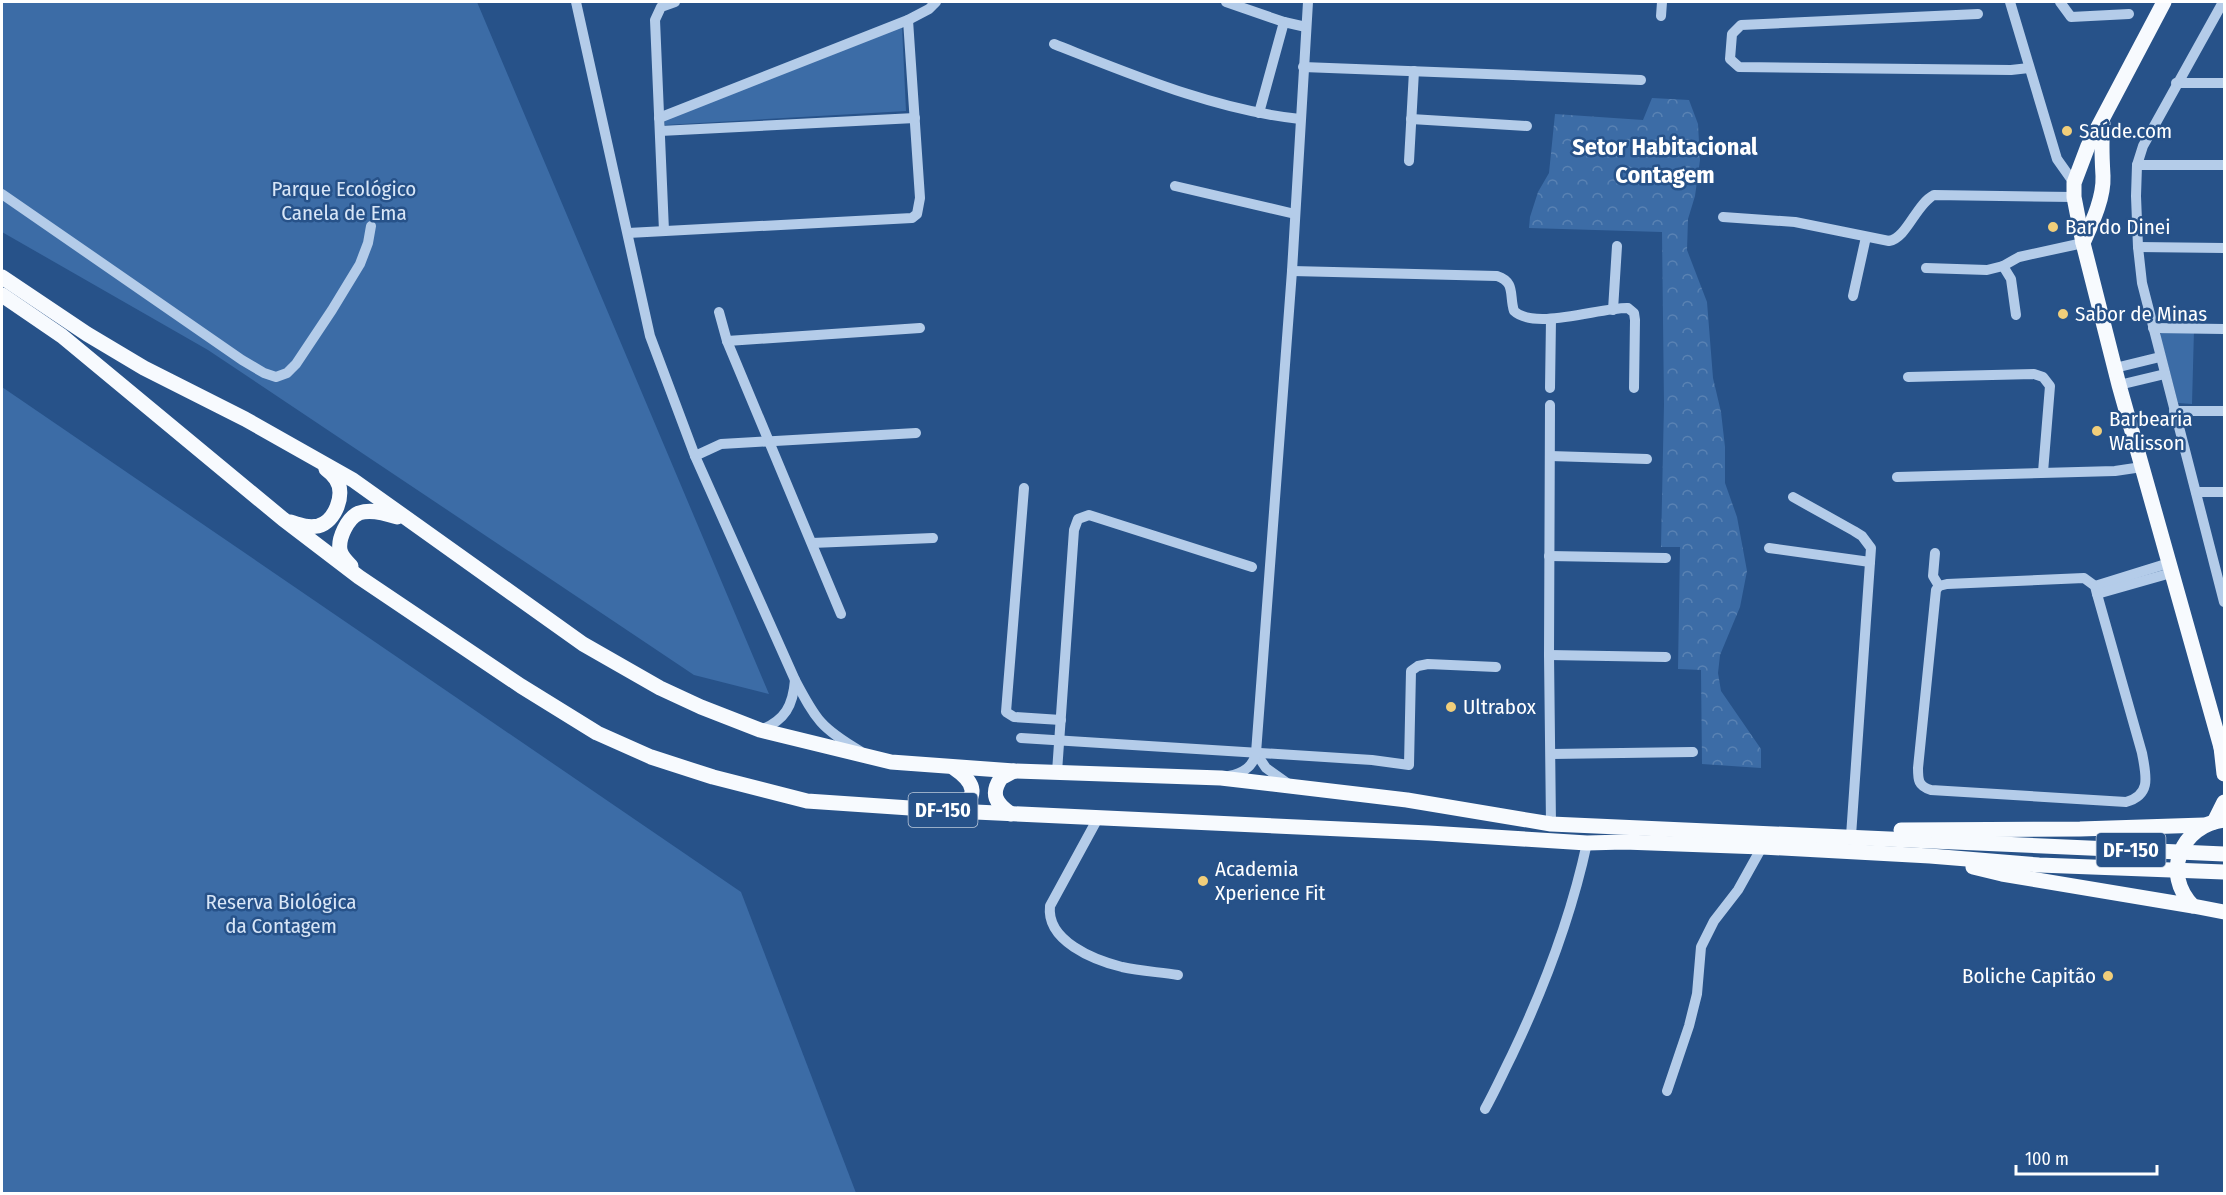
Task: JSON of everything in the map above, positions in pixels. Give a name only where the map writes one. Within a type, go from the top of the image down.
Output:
[{"type":"main road","points":[[2164,2],[2104,112],[2081,163],[2074,194],[2083,243],[2119,385],[2223,752],[2224,774]]},
{"type":"main road","points":[[2083,243],[2102,189],[2101,146],[2104,112]]},
{"type":"main road","points":[[2081,163],[2092,162],[2102,168]]},
{"type":"main road","points":[[2074,194],[2087,209],[2098,202]]},
{"type":"main road","name":"DF-150","points":[[2,277],[87,334],[144,368],[245,419],[353,480],[583,644],[660,688],[760,730],[872,758],[954,768],[1221,778],[1407,800],[1551,824],[2224,854]]},
{"type":"main road","name":"DF-150","points":[[2,294],[62,336],[283,519],[359,577],[597,733],[651,758],[713,777],[807,801],[954,811],[1429,833],[1587,843],[1624,842],[1762,847],[1930,856],[2039,865],[2224,872]]},
{"type":"main road","points":[[283,519],[305,527],[321,526],[334,515],[340,496],[338,481],[316,458]]},
{"type":"main road","points":[[359,577],[340,552],[341,539],[349,522],[358,513],[379,512],[408,520]]},
{"type":"main road","points":[[954,768],[969,778],[972,789],[965,805],[954,811]]},
{"type":"main road","points":[[1012,814],[996,802],[995,795],[1001,778],[1014,771]]},
{"type":"main road","points":[[2193,906],[2179,889],[2177,876],[2181,848],[2187,839],[2214,822],[2224,801]]},
{"type":"main road","points":[[1855,836],[1880,830],[2080,829],[2214,822]]},
{"type":"main road","points":[[1930,856],[2002,874],[2224,912]]},
{"type":"street","points":[[576,2],[650,336],[695,456],[795,680],[820,724],[832,735],[872,758]]},
{"type":"street","points":[[664,231],[655,20],[661,7],[675,2]]},
{"type":"street","points":[[1226,2],[1306,27]]},
{"type":"street","points":[[1221,778],[1247,770],[1252,765],[1256,753],[1292,271],[1308,2]]},
{"type":"street","points":[[1661,16],[1662,2]]},
{"type":"street","points":[[1724,217],[1795,222],[1866,237],[1894,240],[1926,200],[1934,195],[2074,194],[2059,163],[2010,2]]},
{"type":"street","points":[[2060,2],[2071,17],[2129,14]]},
{"type":"street","points":[[2223,2],[2143,146],[2138,165],[2138,247],[2142,283],[2174,411],[2221,575],[2224,602]]},
{"type":"street","points":[[659,118],[908,20],[930,4]]},
{"type":"street","points":[[1978,14],[1741,25],[1732,34],[1730,53],[1733,63],[1739,66],[2011,70],[2029,68]]},
{"type":"street","points":[[628,233],[912,218],[916,214],[920,198],[908,20]]},
{"type":"street","points":[[1259,113],[1284,22]]},
{"type":"street","points":[[1054,44],[1153,82],[1205,99],[1259,113],[1300,119]]},
{"type":"street","points":[[1303,67],[1641,80]]},
{"type":"street","points":[[1409,161],[1414,71]]},
{"type":"street","points":[[2176,83],[2224,83]]},
{"type":"street","points":[[660,131],[915,118]]},
{"type":"street","points":[[1411,119],[1527,126]]},
{"type":"street","points":[[2059,163],[2081,163]]},
{"type":"street","points":[[2138,165],[2224,165]]},
{"type":"street","points":[[1175,186],[1295,214]]},
{"type":"street","points":[[2,194],[242,360],[264,373],[276,376],[287,373],[296,364],[332,310],[360,264],[368,243],[371,226]]},
{"type":"street","points":[[1853,296],[1866,237]]},
{"type":"street","points":[[1926,268],[1987,270],[2003,266],[2019,257],[2083,243]]},
{"type":"street","points":[[1614,310],[1617,246]]},
{"type":"street","points":[[2138,247],[2224,248]]},
{"type":"street","points":[[2003,266],[2011,279],[2016,315]]},
{"type":"street","points":[[1292,271],[1497,276],[1503,278],[1511,286],[1512,305],[1517,314],[1523,317],[1551,319],[1628,308],[1634,313],[1634,388]]},
{"type":"street","points":[[718,312],[727,341],[841,614]]},
{"type":"street","points":[[1550,388],[1551,319]]},
{"type":"street","points":[[727,341],[920,328]]},
{"type":"street","points":[[2153,328],[2224,329]]},
{"type":"street","points":[[2115,368],[2160,357]]},
{"type":"street","points":[[1908,377],[2034,374],[2043,377],[2050,386],[2043,472]]},
{"type":"street","points":[[2119,385],[2165,374]]},
{"type":"street","points":[[1550,405],[1551,824]]},
{"type":"street","points":[[2174,411],[2224,411]]},
{"type":"street","points":[[695,456],[721,444],[916,433]]},
{"type":"street","points":[[1550,456],[1647,459]]},
{"type":"street","points":[[1897,477],[2115,471],[2142,467]]},
{"type":"street","points":[[1024,488],[1006,712],[1014,717],[1061,720]]},
{"type":"street","points":[[2196,492],[2224,492]]},
{"type":"street","points":[[1794,497],[1862,536],[1871,548],[1855,836]]},
{"type":"street","points":[[1058,772],[1074,530],[1078,519],[1089,515],[1252,567]]},
{"type":"street","points":[[812,543],[933,538]]},
{"type":"street","points":[[1769,548],[1870,562]]},
{"type":"street","points":[[1935,554],[1933,576],[1939,586]]},
{"type":"street","points":[[1549,556],[1666,558]]},
{"type":"street","points":[[2096,590],[2170,568]]},
{"type":"street","points":[[2084,578],[2096,590],[2144,764],[2146,778],[2141,794],[2135,800],[2126,802],[1931,790],[1918,782],[1934,595],[1939,586],[2084,578]]},
{"type":"street","points":[[1549,656],[1666,657]]},
{"type":"street","points":[[1021,738],[1372,760],[1409,765],[1411,671],[1418,666],[1428,664],[1496,668]]},
{"type":"street","points":[[760,730],[786,714],[793,698],[795,680]]},
{"type":"street","points":[[1551,754],[1693,752]]},
{"type":"street","points":[[1256,753],[1266,768],[1291,786]]},
{"type":"street","points":[[1098,818],[1050,906],[1048,916],[1053,927],[1075,947],[1102,961],[1124,968],[1178,975]]},
{"type":"street","points":[[1485,1108],[1526,1027],[1552,966],[1576,891],[1587,843]]},
{"type":"street","points":[[1667,1091],[1689,1026],[1697,994],[1701,947],[1714,921],[1738,890],[1762,847]]},
{"type":"green space","name":"Parque Ecológico Canela de Ema","points":[[2,2],[477,2],[769,694],[694,675],[208,350],[2,232]]},
{"type":"green space","points":[[902,27],[906,111],[665,125],[665,120]]},
{"type":"green space","points":[[1652,98],[1689,100],[1698,124],[1700,160],[1695,196],[1688,219],[1687,250],[1707,302],[1713,378],[1721,412],[1725,447],[1725,483],[1737,517],[1747,571],[1740,607],[1720,655],[1718,673],[1721,691],[1761,749],[1761,768],[1702,764],[1701,670],[1678,669],[1680,547],[1661,547],[1664,404],[1662,232],[1529,228],[1538,192],[1549,173],[1555,114],[1643,120]]},
{"type":"green space","points":[[2194,330],[2192,404],[2178,403],[2160,335],[2162,332]]},
{"type":"green space","name":"Reserva Biológica da Contagem","points":[[2,387],[741,892],[856,1193],[2,1193]]},
{"type":"place","name":"Saúde.com","points":[[2067,131]]},
{"type":"place","name":"Bar do Dinei","points":[[2053,227]]},
{"type":"place","name":"Sabor de Minas","points":[[2063,314]]},
{"type":"place","name":"Barbearia Walisson","points":[[2097,431]]},
{"type":"place","name":"Ultrabox","points":[[1451,707]]},
{"type":"place","name":"Academia Xperience Fit","points":[[1203,881]]},
{"type":"place","name":"Boliche Capitão","points":[[2108,976]]},
{"type":"district","name":"Setor Habitacional Contagem","points":[[1665,161]]}]
